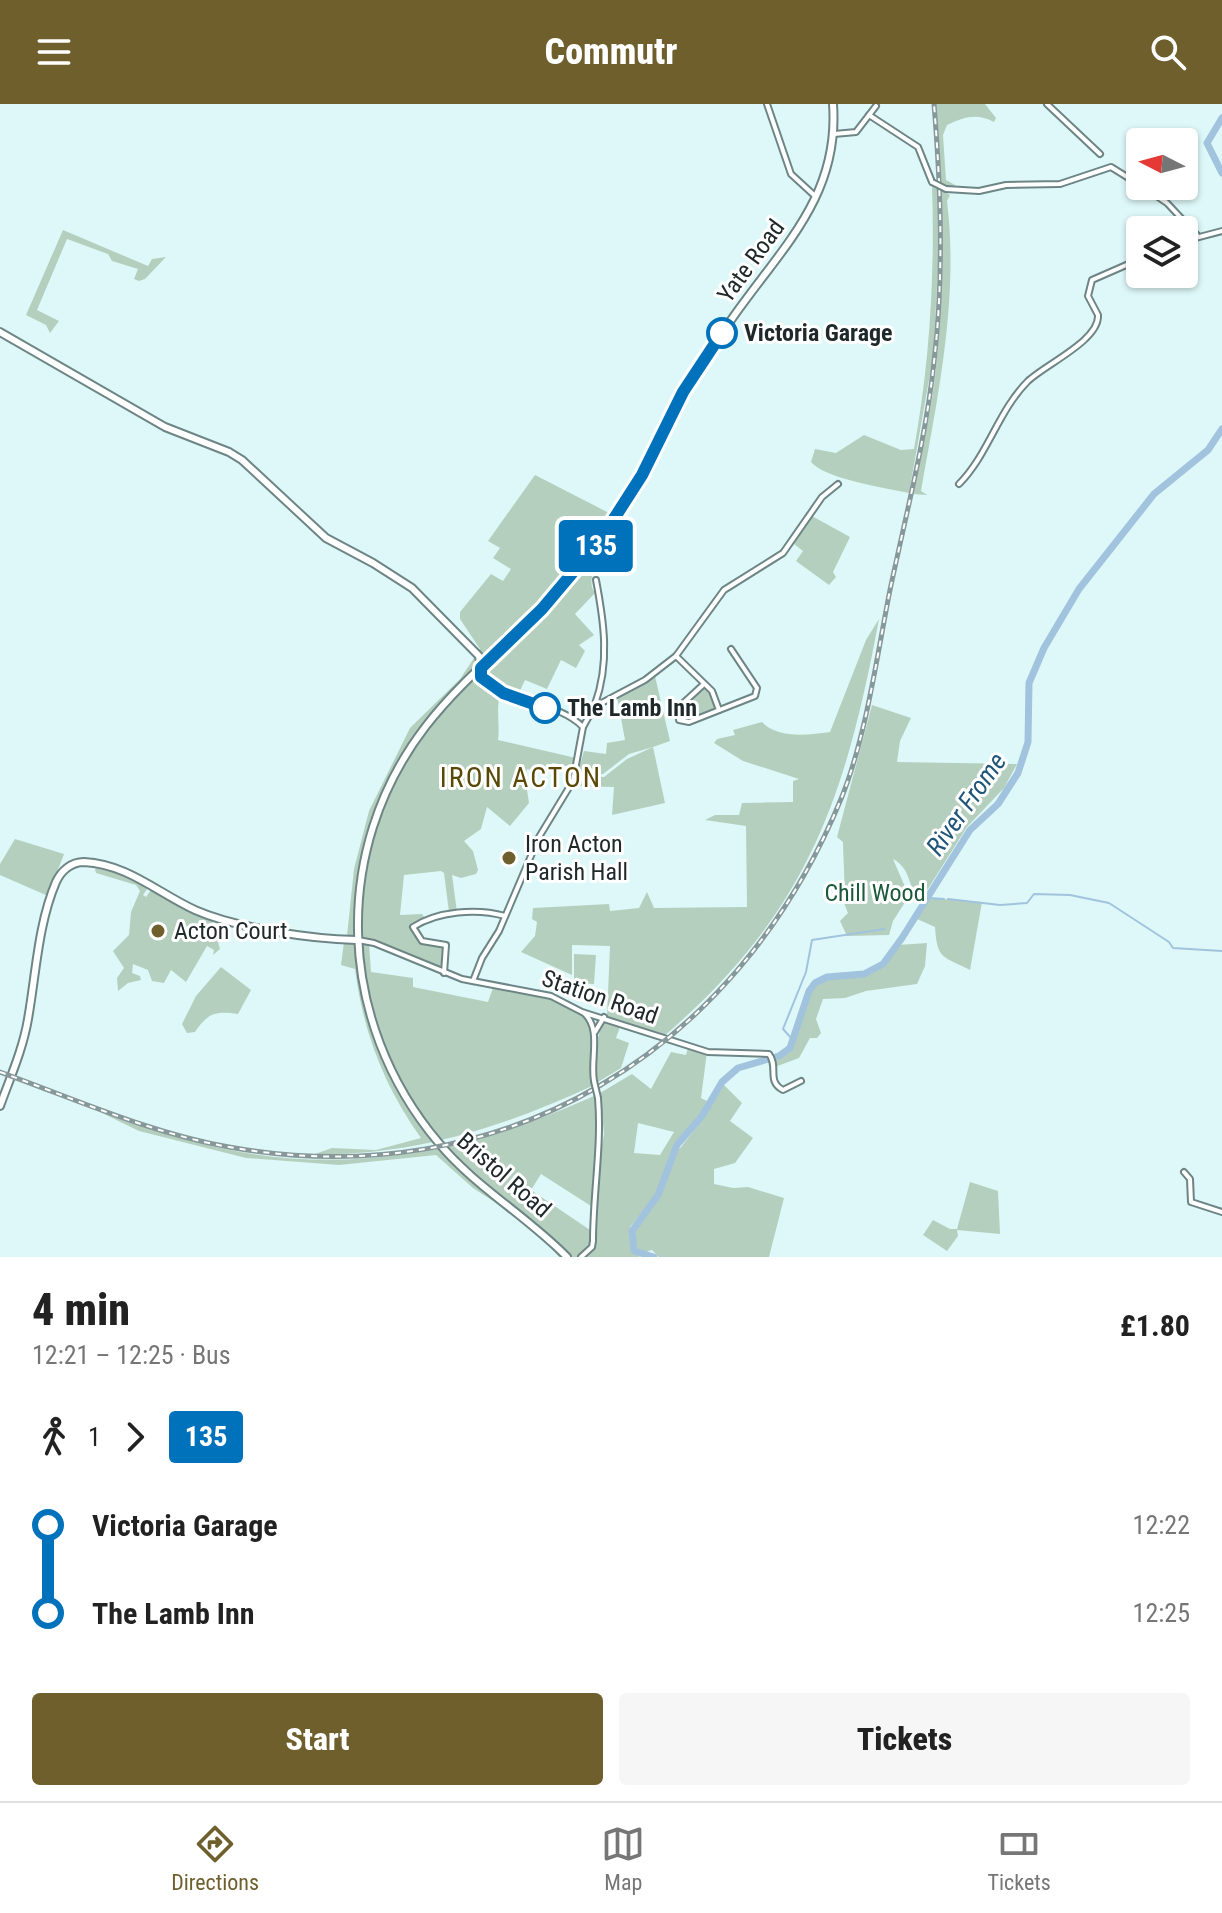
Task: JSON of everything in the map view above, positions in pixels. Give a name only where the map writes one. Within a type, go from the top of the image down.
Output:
[{"type":"main road","name":"Yate Road","points":[[356,940],[358,892],[365,851],[391,780],[429,723],[542,609],[601,539],[642,475],[683,392],[817,198],[827,174],[834,134],[833,104]]},
{"type":"main road","points":[[0,332],[165,427],[242,460],[326,538],[412,588],[479,656],[481,668]]},
{"type":"main road","points":[[0,1106],[24,1036],[33,975],[53,893],[61,874],[75,863],[93,863],[134,875],[197,910],[220,918],[326,939],[356,940]]},
{"type":"main road","name":"Bristol Road","points":[[356,940],[361,979],[374,1031],[408,1101],[454,1159],[536,1226],[567,1257]]},
{"type":"street","points":[[767,104],[791,174],[817,198]]},
{"type":"street","points":[[1047,104],[1100,154]]},
{"type":"street","points":[[834,134],[856,132],[876,106]]},
{"type":"street","points":[[869,115],[918,147],[932,182],[946,189],[979,191],[1006,185],[1060,184],[1111,167],[1126,176]]},
{"type":"street","points":[[1163,200],[1179,216]]},
{"type":"street","points":[[1198,235],[1222,231]]},
{"type":"street","points":[[959,484],[975,466],[1010,404],[1028,381],[1095,331],[1098,315],[1088,296],[1092,280],[1126,265]]},
{"type":"street","points":[[594,707],[645,680],[676,656],[724,590],[791,544],[822,497],[838,484]]},
{"type":"street","points":[[473,981],[506,916],[539,837],[573,781],[583,727],[600,690],[606,631],[596,580]]},
{"type":"street","points":[[698,627],[703,631]]},
{"type":"street","points":[[704,684],[679,707],[679,720],[689,722],[755,696],[757,688],[733,650]]},
{"type":"street","points":[[676,656],[712,691],[719,710]]},
{"type":"street","points":[[481,668],[481,677],[503,693],[578,722],[583,727]]},
{"type":"street","points":[[600,690],[607,698]]},
{"type":"street","points":[[578,722],[588,716]]},
{"type":"street","points":[[444,973],[446,945],[422,941],[413,927],[440,916],[486,911],[506,916]]},
{"type":"street","name":"Station Road","points":[[356,940],[374,943],[444,973],[551,996],[582,1012],[708,1052],[773,1059],[772,1079],[783,1090],[801,1081]]},
{"type":"street","points":[[581,1257],[592,1247],[593,1241],[594,1179],[601,1136],[594,1081],[594,1033],[590,1018],[582,1012]]},
{"type":"street","points":[[594,1033],[604,1017]]},
{"type":"street","points":[[1184,1172],[1190,1179],[1191,1202],[1222,1212]]},
{"type":"green space","points":[[935,104],[985,104],[996,118],[994,122],[970,117],[947,125],[943,135],[946,180],[955,187],[948,188],[940,182]]},
{"type":"green space","points":[[932,184],[938,188],[933,357],[909,493],[842,478],[811,462],[815,449],[836,453],[864,435],[901,450],[914,449],[930,317]]},
{"type":"green space","points":[[941,189],[950,195],[947,201],[949,310],[921,491],[927,495],[913,494],[937,361]]},
{"type":"green space","points":[[63,230],[148,266],[152,259],[166,257],[145,279],[139,281],[134,279],[138,269],[112,261],[108,254],[67,239],[37,310],[59,321],[50,333],[46,325],[26,315]]},
{"type":"green space","points":[[535,475],[615,516],[597,537],[599,552],[592,581],[595,593],[575,614],[594,635],[579,645],[585,651],[576,668],[561,660],[547,689],[525,680],[518,695],[499,688],[495,691],[500,696],[498,740],[576,758],[574,768],[553,763],[539,772],[527,769],[525,777],[529,803],[510,826],[487,807],[481,829],[464,841],[473,851],[478,870],[476,874],[461,878],[452,875],[457,912],[449,912],[444,873],[404,875],[400,915],[422,914],[425,918],[411,926],[422,943],[442,945],[445,951],[442,969],[364,937],[347,936],[354,869],[369,811],[410,728],[460,679],[480,649],[460,619],[460,612],[491,574],[503,581],[511,569],[493,558],[500,548],[488,541]]},
{"type":"green space","points":[[812,516],[850,537],[833,572],[836,577],[829,585],[796,561],[803,551],[794,544]]},
{"type":"green space","points":[[879,619],[851,744],[834,799],[812,850],[786,898],[753,945],[712,991],[663,1037],[607,1017],[610,946],[572,945],[572,975],[521,952],[535,936],[537,922],[532,919],[533,908],[609,904],[610,911],[639,908],[647,892],[654,908],[747,907],[746,826],[705,820],[715,815],[739,815],[742,803],[793,802],[793,781],[799,779],[743,761],[714,743],[717,739],[735,735],[733,730],[762,722],[785,733],[830,732],[866,640]]},
{"type":"green space","points":[[655,676],[670,741],[629,754],[603,774],[577,775],[584,751],[606,754],[607,743],[625,740],[617,696]]},
{"type":"green space","points":[[702,687],[711,692],[715,709],[688,722],[679,718],[678,710]]},
{"type":"green space","name":"Chill Wood","points":[[872,705],[911,718],[900,741],[897,762],[1017,764],[1004,788],[967,827],[919,903],[906,873],[893,859],[909,896],[893,921],[889,935],[847,936],[840,921],[848,913],[844,903],[843,842],[837,837]]},
{"type":"green space","points":[[653,747],[665,803],[612,815],[614,787],[574,786],[577,777],[604,777],[627,759]]},
{"type":"green space","points":[[15,839],[64,854],[48,896],[0,875],[0,864]]},
{"type":"green space","points":[[98,866],[133,877],[149,886],[143,895],[146,897],[151,890],[158,891],[211,917],[220,949],[213,955],[214,950],[207,946],[186,982],[171,970],[164,983],[152,981],[148,970],[133,964],[132,973],[140,976],[141,980],[128,983],[118,991],[117,978],[124,968],[113,951],[129,935],[131,912],[140,891],[136,885],[96,873]]},
{"type":"green space","points":[[930,898],[982,902],[970,970],[943,956],[935,927],[917,919]]},
{"type":"green space","points":[[344,942],[369,944],[371,972],[413,978],[413,987],[488,1002],[493,988],[531,994],[574,1008],[584,1015],[592,1031],[592,1086],[525,1114],[457,1136],[387,1150],[315,1154],[332,1148],[376,1150],[421,1138],[396,1099],[377,1058],[363,1015],[355,969],[341,965]]},
{"type":"green space","points":[[927,943],[925,966],[917,984],[866,991],[845,998],[823,999],[816,1019],[821,1033],[817,1038],[810,1038],[799,1058],[772,1068],[772,1059],[793,1037],[815,983],[877,966],[898,945]]},
{"type":"green space","points":[[574,954],[596,955],[594,984],[574,983]]},
{"type":"green space","points":[[221,967],[251,990],[238,1014],[213,1015],[195,1032],[187,1033],[182,1024],[196,996]]},
{"type":"green space","points":[[605,1021],[620,1027],[616,1038],[629,1043],[621,1068],[598,1082],[596,1050]]},
{"type":"green space","points":[[688,1048],[707,1052],[701,1098],[707,1101],[701,1114],[675,1144],[654,1198],[630,1227],[631,1251],[640,1257],[559,1257],[531,1226],[473,1188],[436,1155],[339,1165],[246,1158],[139,1131],[102,1113],[225,1149],[321,1160],[368,1158],[459,1143],[549,1115],[594,1096],[598,1125],[591,1206],[541,1174],[531,1190],[590,1230],[590,1241],[594,1243],[596,1181],[604,1134],[600,1093],[632,1074],[651,1089],[671,1052],[686,1055]],"holes":[[[638,1123],[674,1132],[660,1155],[634,1153]]]},
{"type":"green space","points":[[724,1085],[742,1103],[730,1121],[753,1138],[735,1163],[714,1169],[714,1184],[748,1187],[784,1198],[769,1257],[659,1257],[652,1250],[642,1253],[636,1250],[636,1226],[663,1190],[674,1156],[706,1115]]},
{"type":"green space","points":[[970,1182],[998,1191],[1000,1234],[957,1230],[958,1236],[947,1251],[923,1235],[933,1220],[950,1229],[957,1229]]},
{"type":"waterway","name":"River Frome","points":[[1222,118],[1207,143],[1222,173]]},
{"type":"waterway","name":"River Frome","points":[[654,1257],[634,1251],[632,1231],[658,1195],[677,1145],[702,1116],[722,1082],[738,1068],[779,1056],[790,1048],[809,991],[815,983],[827,977],[864,974],[883,964],[970,830],[998,804],[1018,773],[1028,742],[1029,683],[1044,648],[1079,589],[1154,494],[1208,450],[1222,429]]},
{"type":"waterway","points":[[948,899],[1000,905],[1027,903],[1034,894],[1070,895],[1109,903],[1169,942],[1173,948],[1222,951]]},
{"type":"waterway","points":[[930,898],[944,899]]},
{"type":"waterway","points":[[793,1040],[783,1029],[806,972],[812,940],[884,929]]},
{"type":"railway","points":[[0,1072],[142,1124],[229,1147],[330,1156],[426,1149],[516,1125],[599,1086],[674,1033],[740,967],[796,889],[841,799],[864,723],[921,448],[934,362],[940,233],[934,104]]},
{"type":"bus line","name":"135","points":[[545,708],[497,690],[481,677],[481,668],[542,609],[601,539],[642,475],[673,409],[722,333]]},
{"type":"place","name":"Victoria Garage","points":[[722,333]]},
{"type":"place","name":"The Lamb Inn","points":[[545,708]]},
{"type":"place","name":"Iron Acton Parish Hall","points":[[509,858]]},
{"type":"place","name":"Acton Court","points":[[158,931]]},
{"type":"district","name":"IRON ACTON","points":[[521,777]]}]
